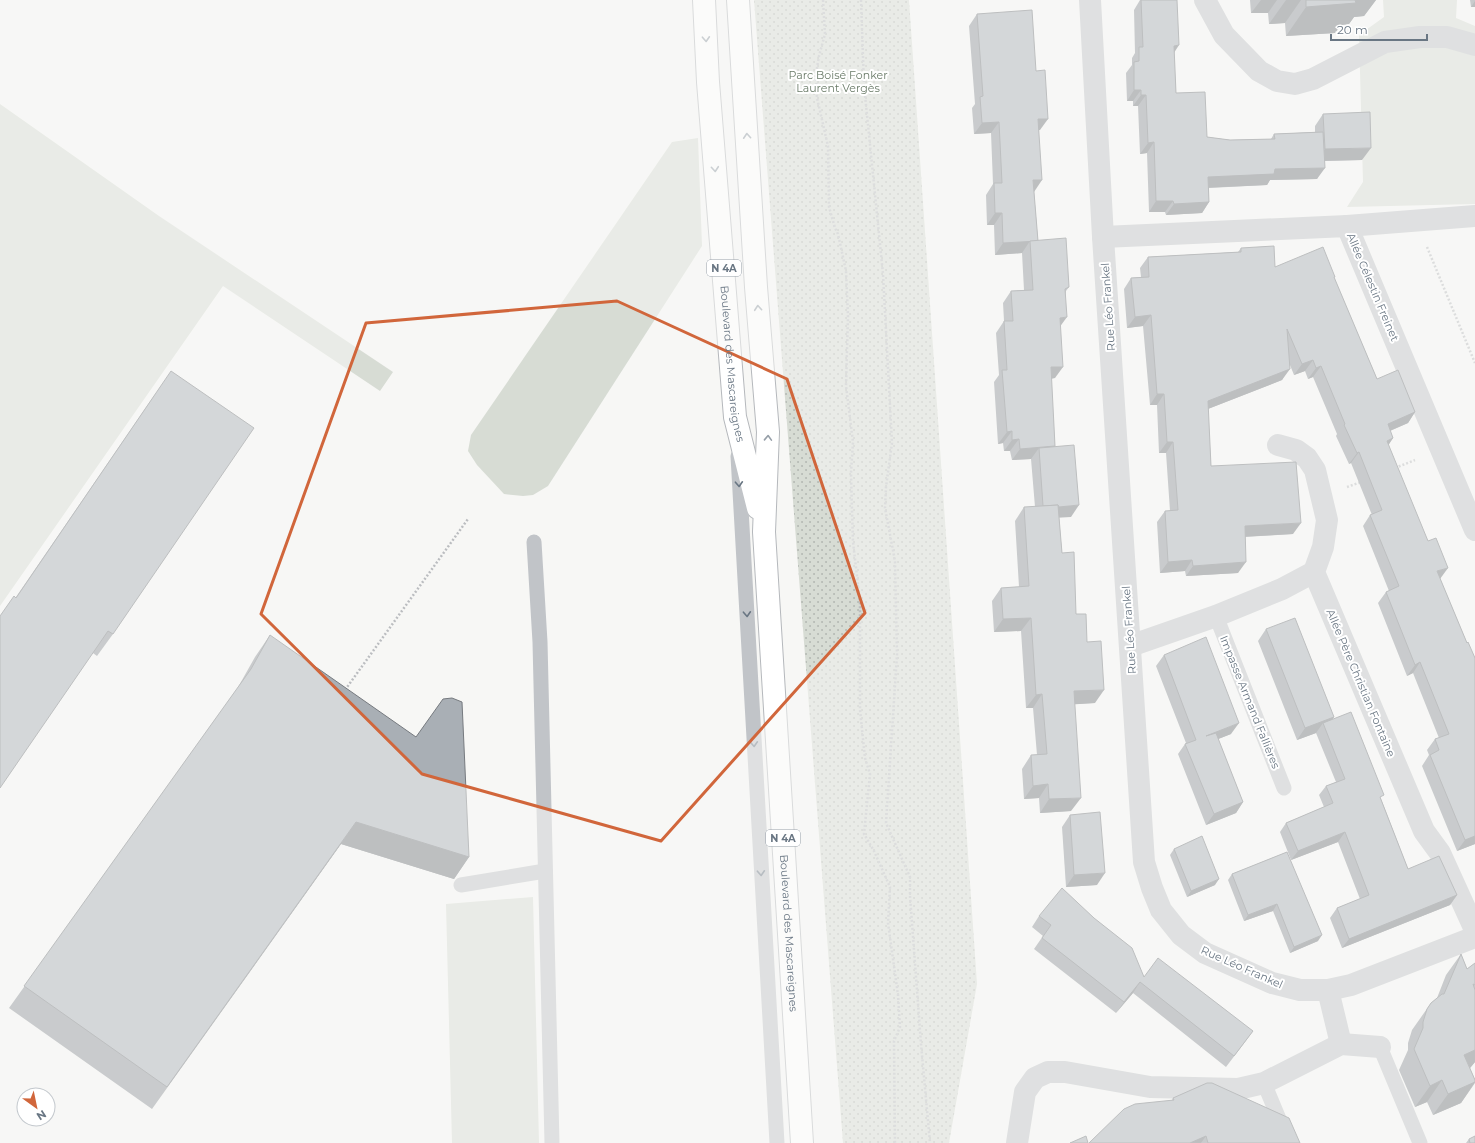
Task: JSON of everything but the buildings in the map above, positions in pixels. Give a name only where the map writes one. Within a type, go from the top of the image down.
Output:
[{"type":"main road","name":"Boulevard des Mascareignes","points":[[704,0],[708,82],[735,417],[764,532]]},
{"type":"main road","name":"Boulevard des Mascareignes","points":[[738,0],[756,287],[768,432],[764,532],[802,1143]]},
{"type":"street","name":"Rue Léo Frankel","points":[[1090,0],[1103,237],[1144,862],[1161,910],[1181,936],[1205,953],[1272,983],[1300,990],[1328,990],[1351,985],[1475,937]]},
{"type":"street","points":[[1205,0],[1224,35],[1260,71],[1277,81],[1295,84],[1313,79],[1385,42],[1420,37],[1447,37],[1475,45]]},
{"type":"street","points":[[1347,226],[1475,216]]},
{"type":"street","name":"Allée Célestin Freinet","points":[[1103,237],[1347,226],[1475,530]]},
{"type":"street","points":[[1130,646],[1216,616],[1282,589],[1314,572],[1323,547],[1327,520],[1315,470],[1307,458],[1296,450],[1278,445]]},
{"type":"street","name":"Allée Père Christian Fontaine","points":[[1314,572],[1424,831],[1440,853],[1475,930]]},
{"type":"street","points":[[1328,990],[1341,1044]]},
{"type":"street","points":[[1017,1143],[1026,1092],[1035,1078],[1048,1072],[1066,1072],[1150,1087],[1238,1089],[1264,1083],[1341,1044],[1380,1048]]},
{"type":"lane","points":[[735,417],[777,1143]]},
{"type":"lane","points":[[534,542],[540,642],[552,1143]]},
{"type":"lane","name":"Impasse Armand Fallières","points":[[1216,616],[1284,788]]},
{"type":"lane","points":[[461,885],[545,871]]},
{"type":"lane","points":[[1380,1048],[1420,1143]]},
{"type":"lane","points":[[1264,1083],[1289,1143]]},
{"type":"path","points":[[823,0],[824,34],[816,74],[817,98],[828,146],[829,207],[838,234],[846,271],[848,316],[846,386],[854,442],[851,473],[853,542],[860,602],[860,710],[865,758],[870,774],[864,834],[874,851],[890,887],[888,923],[900,1027],[894,1041],[895,1143]]},
{"type":"path","points":[[860,0],[864,85],[883,274],[892,443],[886,487],[885,508],[895,561],[898,655],[886,823],[910,877],[910,896],[930,1143]]},
{"type":"path","points":[[1416,220],[1475,363]]},
{"type":"path","points":[[1393,469],[1442,449]]},
{"type":"path","points":[[1322,497],[1364,480]]},
{"type":"path","points":[[344,691],[468,519]]},
{"type":"highlighted area","points":[[617,301],[787,379],[865,613],[661,841],[422,774],[261,614],[366,323]]},
{"type":"green space","name":"Parc Boisé Fonker Laurent Vergès","points":[[754,0],[909,0],[977,984],[949,1143],[843,1143]]},
{"type":"green space","points":[[1383,0],[1457,0],[1456,18],[1475,26],[1475,204],[1347,207],[1363,182],[1359,35],[1384,17]]},
{"type":"green space","points":[[0,104],[159,216],[393,372],[380,391],[223,286],[0,606]]},
{"type":"green space","points":[[698,138],[702,246],[548,486],[533,495],[523,496],[504,494],[477,465],[468,451],[471,435],[672,142]]},
{"type":"green space","points":[[533,897],[539,1143],[452,1143],[446,904]]}]
